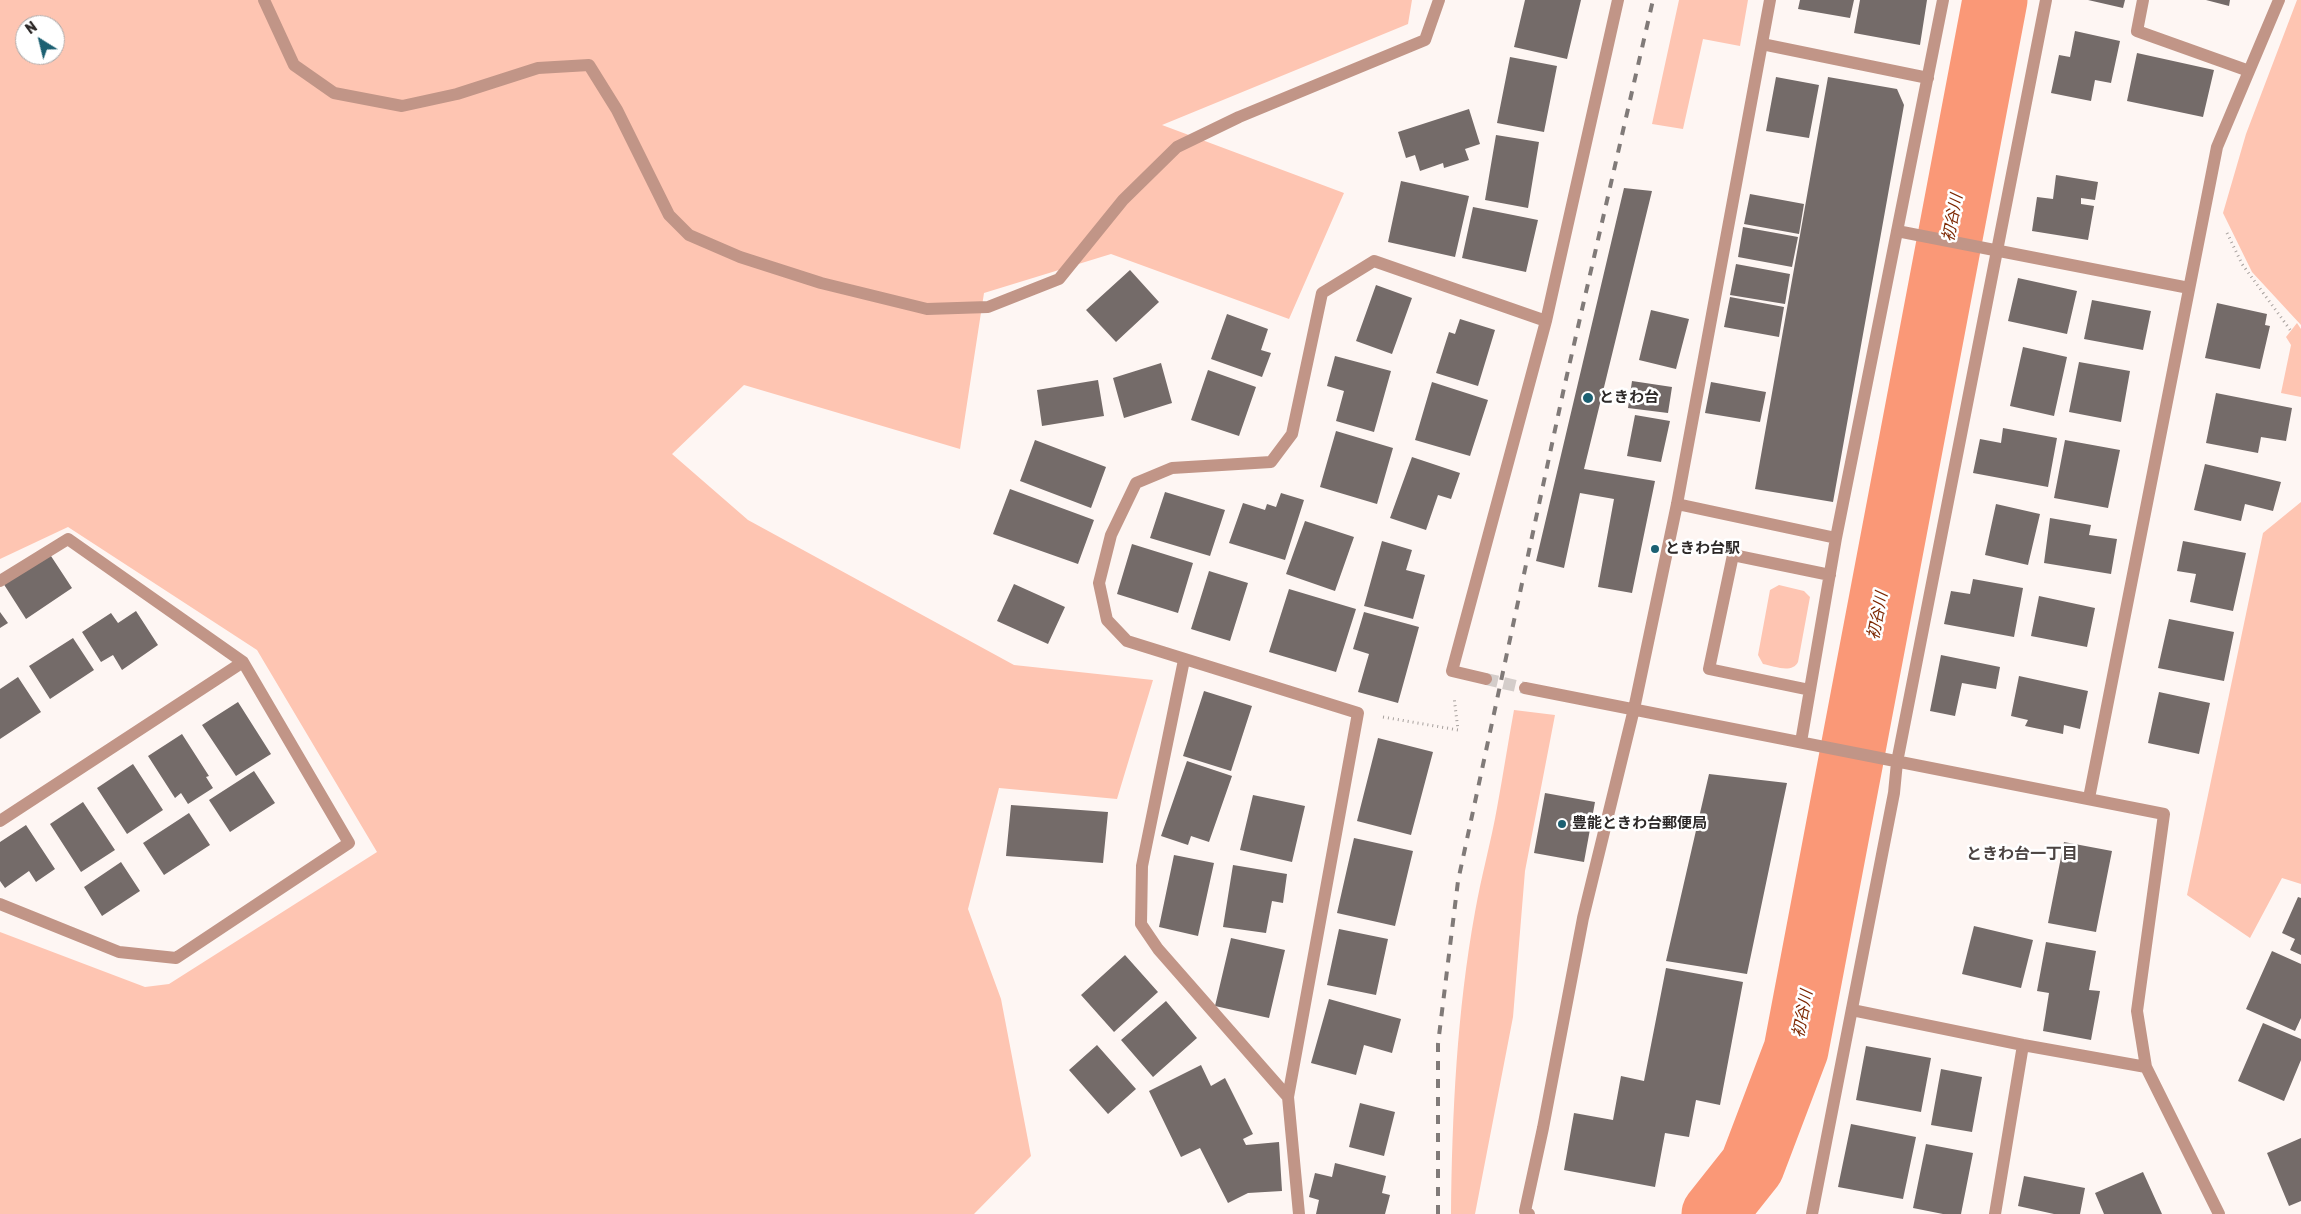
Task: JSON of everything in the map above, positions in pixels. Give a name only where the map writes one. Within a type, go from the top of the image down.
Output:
[{"type":"street","points":[[264,0],[294,64],[334,93],[402,106],[457,94],[538,68],[589,65],[617,110],[669,215],[688,235],[740,257],[821,283],[928,309],[988,307],[1059,279],[1123,200],[1177,147],[1239,117],[1425,40],[1439,0]]},
{"type":"street","points":[[1486,678],[1452,672],[1546,321],[1618,0]]},
{"type":"street","points":[[1529,1214],[1525,1211],[1543,1128],[1583,918],[1634,709],[1677,504],[1770,0]]},
{"type":"street","points":[[1801,742],[1836,538],[1899,231],[1943,0]]},
{"type":"street","points":[[1812,1214],[1894,793],[1897,762],[2046,0]]},
{"type":"street","points":[[2143,0],[2137,31],[2249,71]]},
{"type":"street","points":[[2089,798],[2216,147],[2279,0]]},
{"type":"street","points":[[1762,44],[1928,78]]},
{"type":"street","points":[[1899,231],[2189,288]]},
{"type":"street","points":[[1299,1214],[1288,1097],[1358,712],[1127,641],[1107,620],[1099,583],[1111,535],[1136,483],[1172,468],[1271,462],[1292,434],[1322,293],[1374,261],[1546,321]]},
{"type":"street","points":[[1677,504],[1836,538]]},
{"type":"street","points":[[0,581],[68,539],[243,662],[349,843],[176,958],[119,952],[0,904]]},
{"type":"street","points":[[1810,690],[1709,669],[1733,555],[1830,575]]},
{"type":"street","points":[[1184,660],[1142,866],[1141,924],[1158,949],[1288,1097]]},
{"type":"street","points":[[0,821],[243,662]]},
{"type":"street","points":[[1525,688],[2164,814],[2137,1010],[2146,1067],[2219,1214]]},
{"type":"street","points":[[1852,1010],[2023,1046],[2146,1067]]},
{"type":"street","points":[[1995,1214],[2023,1046]]},
{"type":"path","points":[[2203,214],[2222,226],[2242,264],[2291,330]]},
{"type":"path","points":[[1358,712],[1458,730],[1452,672]]},
{"type":"shaded area","points":[[0,0],[1412,0],[1408,24],[1162,125],[1344,193],[1289,319],[1111,254],[984,293],[960,449],[744,385],[672,454],[748,520],[1014,665],[1153,680],[1117,799],[999,788],[968,909],[1001,999],[1031,1156],[974,1214],[0,1214],[0,932],[145,987],[169,984],[377,852],[257,650],[68,527],[0,559]]},
{"type":"shaded area","points":[[1679,0],[1748,0],[1740,46],[1703,39],[1683,129],[1652,124]]},
{"type":"shaded area","points":[[2297,0],[2301,0],[2301,325],[2252,272],[2223,213],[2246,134]]},
{"type":"shaded area","points":[[2297,323],[2301,329],[2301,397],[2281,393],[2291,345],[2286,337]]},
{"type":"shaded area","points":[[2301,502],[2301,884],[2282,878],[2250,938],[2187,895],[2263,533]]},
{"type":"shaded area","points":[[1779,585],[1804,591],[1810,597],[1798,662],[1792,668],[1763,664],[1758,655],[1770,590]]},
{"type":"shaded area","points":[[1514,710],[1555,715],[1525,871],[1513,1017],[1475,1214],[1451,1214],[1454,1100],[1464,987],[1475,912],[1495,821]]},
{"type":"building","points":[[1525,0],[1581,0],[1567,59],[1514,47]]},
{"type":"building","points":[[1800,0],[1854,0],[1850,18],[1798,9]]},
{"type":"building","points":[[1860,0],[1927,0],[1920,45],[1854,33]]},
{"type":"building","points":[[2088,0],[2125,0],[2123,8]]},
{"type":"building","points":[[2206,0],[2230,0],[2229,6]]},
{"type":"building","points":[[2075,31],[2120,41],[2111,83],[2095,80],[2091,101],[2051,93],[2059,55],[2070,57]]},
{"type":"building","points":[[2137,53],[2214,70],[2203,117],[2127,101]]},
{"type":"building","points":[[1510,57],[1557,66],[1544,132],[1497,123]]},
{"type":"building","points":[[1776,77],[1819,85],[1809,138],[1766,131]]},
{"type":"building","points":[[1828,77],[1897,89],[1904,105],[1833,502],[1755,489]]},
{"type":"building","points":[[1469,109],[1480,144],[1465,149],[1469,160],[1444,168],[1443,163],[1420,171],[1415,155],[1406,158],[1398,132]]},
{"type":"building","points":[[1496,135],[1539,142],[1528,208],[1485,200]]},
{"type":"building","points":[[2056,175],[2098,182],[2095,200],[2081,198],[2081,204],[2094,206],[2088,240],[2032,231],[2037,197],[2053,199]]},
{"type":"building","points":[[1401,181],[1469,196],[1455,257],[1388,242]]},
{"type":"building","points":[[1624,188],[1652,191],[1584,469],[1655,481],[1632,593],[1598,587],[1614,499],[1580,493],[1564,568],[1536,561]]},
{"type":"building","points":[[1750,194],[1804,204],[1799,234],[1744,224]]},
{"type":"building","points":[[1473,207],[1538,220],[1526,272],[1462,258]]},
{"type":"building","points":[[1743,227],[1798,237],[1792,267],[1738,257]]},
{"type":"building","points":[[1736,264],[1790,274],[1785,304],[1730,295]]},
{"type":"building","points":[[1130,270],[1159,302],[1116,342],[1086,310]]},
{"type":"building","points":[[2018,278],[2077,291],[2067,334],[2008,321]]},
{"type":"building","points":[[1376,285],[1412,298],[1392,354],[1356,341]]},
{"type":"building","points":[[1730,297],[1784,307],[1779,337],[1724,327]]},
{"type":"building","points":[[2092,300],[2151,311],[2143,350],[2084,339]]},
{"type":"building","points":[[2217,303],[2267,314],[2265,325],[2270,326],[2260,369],[2205,358]]},
{"type":"building","points":[[1651,310],[1689,319],[1676,369],[1639,360]]},
{"type":"building","points":[[1227,314],[1268,329],[1261,350],[1271,353],[1262,377],[1211,359]]},
{"type":"building","points":[[1460,319],[1495,330],[1478,386],[1436,373],[1449,332],[1455,334]]},
{"type":"building","points":[[2023,347],[2067,357],[2054,416],[2010,406]]},
{"type":"building","points":[[1335,356],[1391,371],[1374,432],[1336,421],[1344,391],[1327,386]]},
{"type":"building","points":[[2079,362],[2130,371],[2121,422],[2069,412]]},
{"type":"building","points":[[1161,363],[1172,403],[1124,418],[1113,378]]},
{"type":"building","points":[[1208,370],[1256,387],[1239,436],[1191,420]]},
{"type":"building","points":[[1098,380],[1104,416],[1042,426],[1037,390]]},
{"type":"building","points":[[1632,381],[1672,387],[1668,413],[1628,408]]},
{"type":"building","points":[[1432,382],[1488,400],[1470,456],[1415,440]]},
{"type":"building","points":[[1711,382],[1766,392],[1760,422],[1705,413]]},
{"type":"building","points":[[2216,393],[2292,408],[2286,441],[2261,437],[2258,453],[2206,443]]},
{"type":"building","points":[[1635,415],[1670,421],[1661,462],[1627,456]]},
{"type":"building","points":[[2003,428],[2057,438],[2048,487],[1973,473],[1980,439],[2001,443]]},
{"type":"building","points":[[1336,431],[1393,448],[1377,504],[1320,487]]},
{"type":"building","points":[[1035,440],[1106,467],[1091,508],[1020,481]]},
{"type":"building","points":[[2065,440],[2120,450],[2108,508],[2054,498]]},
{"type":"building","points":[[1412,457],[1460,473],[1451,499],[1438,495],[1426,530],[1390,518]]},
{"type":"building","points":[[2205,464],[2281,482],[2273,511],[2245,504],[2241,521],[2194,510]]},
{"type":"building","points":[[1010,489],[1094,520],[1078,564],[993,534]]},
{"type":"building","points":[[1165,492],[1225,510],[1210,556],[1150,538]]},
{"type":"building","points":[[1281,493],[1304,500],[1285,560],[1229,543],[1243,503],[1265,510],[1267,504],[1276,507]]},
{"type":"building","points":[[1996,504],[2040,514],[2028,565],[1985,555]]},
{"type":"building","points":[[2050,518],[2091,525],[2089,535],[2117,539],[2111,574],[2044,563]]},
{"type":"building","points":[[1305,521],[1354,537],[1335,591],[1286,574]]},
{"type":"building","points":[[1382,541],[1412,550],[1406,570],[1425,575],[1413,619],[1364,606]]},
{"type":"building","points":[[2183,541],[2246,553],[2233,611],[2190,602],[2196,574],[2177,571]]},
{"type":"building","points":[[1132,544],[1193,563],[1178,613],[1117,594]]},
{"type":"building","points":[[49,553],[72,588],[26,619],[3,583]]},
{"type":"building","points":[[1209,571],[1248,583],[1230,641],[1191,629]]},
{"type":"building","points":[[1973,579],[2023,588],[2014,637],[1944,624],[1951,591],[1970,594]]},
{"type":"building","points":[[1014,584],[1065,607],[1048,644],[997,621]]},
{"type":"building","points":[[1289,589],[1356,609],[1336,672],[1269,652]]},
{"type":"building","points":[[2039,596],[2095,608],[2087,647],[2031,636]]},
{"type":"building","points":[[136,611],[158,645],[122,670],[113,655],[101,662],[82,632],[111,613],[118,623]]},
{"type":"building","points":[[0,612],[8,623],[0,628]]},
{"type":"building","points":[[1364,612],[1419,627],[1398,703],[1358,692],[1369,654],[1353,649]]},
{"type":"building","points":[[2169,619],[2234,632],[2224,681],[2158,668]]},
{"type":"building","points":[[73,638],[94,670],[50,699],[29,666]]},
{"type":"building","points":[[1941,655],[2000,667],[1996,689],[1962,683],[1955,716],[1930,711]]},
{"type":"building","points":[[2019,676],[2088,691],[2080,729],[2064,725],[2063,734],[2025,726],[2028,720],[2011,716]]},
{"type":"building","points":[[18,677],[41,712],[0,739],[0,689]]},
{"type":"building","points":[[1204,691],[1252,706],[1231,771],[1183,756]]},
{"type":"building","points":[[2159,692],[2210,703],[2199,754],[2148,743]]},
{"type":"building","points":[[238,702],[271,754],[236,776],[202,725]]},
{"type":"building","points":[[182,734],[209,776],[206,777],[213,788],[188,804],[181,793],[175,798],[148,756]]},
{"type":"building","points":[[1378,738],[1433,752],[1411,835],[1357,821]]},
{"type":"building","points":[[1187,761],[1232,776],[1209,842],[1191,836],[1188,845],[1161,836]]},
{"type":"building","points":[[133,764],[163,810],[127,834],[97,788]]},
{"type":"building","points":[[254,771],[275,803],[230,832],[209,800]]},
{"type":"building","points":[[1709,774],[1787,783],[1747,974],[1666,961]]},
{"type":"building","points":[[1545,793],[1595,802],[1584,862],[1534,853]]},
{"type":"building","points":[[1253,795],[1305,806],[1292,862],[1240,850]]},
{"type":"building","points":[[83,802],[115,850],[81,872],[50,824]]},
{"type":"building","points":[[1011,805],[1108,812],[1103,863],[1006,856]]},
{"type":"building","points":[[189,813],[210,845],[164,875],[143,843]]},
{"type":"building","points":[[26,825],[55,869],[36,882],[29,871],[5,888],[0,881],[0,842]]},
{"type":"building","points":[[1354,838],[1413,851],[1395,926],[1337,913]]},
{"type":"building","points":[[2064,842],[2112,851],[2096,932],[2048,923]]},
{"type":"building","points":[[1174,855],[1214,863],[1198,936],[1159,927]]},
{"type":"building","points":[[121,862],[140,891],[102,916],[84,887]]},
{"type":"building","points":[[1233,865],[1287,874],[1283,903],[1272,901],[1266,933],[1223,927]]},
{"type":"building","points":[[2298,897],[2301,898],[2301,955],[2290,950],[2295,939],[2282,933]]},
{"type":"building","points":[[1974,926],[2033,940],[2021,988],[1962,974]]},
{"type":"building","points":[[1339,929],[1388,939],[1376,995],[1327,985]]},
{"type":"building","points":[[1231,938],[1285,950],[1269,1018],[1215,1006]]},
{"type":"building","points":[[2046,942],[2096,951],[2089,990],[2100,991],[2091,1040],[2043,1031],[2049,993],[2037,991]]},
{"type":"building","points":[[2272,951],[2301,964],[2301,1018],[2295,1031],[2246,1009]]},
{"type":"building","points":[[1125,955],[1158,992],[1114,1032],[1081,995]]},
{"type":"building","points":[[1666,968],[1743,982],[1720,1105],[1696,1100],[1689,1137],[1665,1133],[1655,1187],[1564,1170],[1574,1113],[1613,1120],[1621,1076],[1644,1081]]},
{"type":"building","points":[[1329,999],[1401,1019],[1392,1053],[1364,1045],[1356,1075],[1311,1063]]},
{"type":"building","points":[[1166,1001],[1197,1038],[1153,1077],[1121,1040]]},
{"type":"building","points":[[2263,1023],[2301,1039],[2301,1060],[2284,1101],[2238,1081]]},
{"type":"building","points":[[1097,1045],[1136,1089],[1108,1114],[1069,1070]]},
{"type":"building","points":[[1866,1046],[1931,1058],[1921,1112],[1856,1100]]},
{"type":"building","points":[[1201,1065],[1211,1086],[1225,1078],[1253,1134],[1243,1139],[1246,1145],[1279,1142],[1282,1191],[1248,1193],[1228,1203],[1200,1148],[1181,1157],[1149,1091]]},
{"type":"building","points":[[1941,1069],[1982,1077],[1972,1132],[1931,1125]]},
{"type":"building","points":[[1360,1103],[1395,1112],[1384,1156],[1349,1147]]},
{"type":"building","points":[[1851,1124],[1916,1137],[1903,1199],[1838,1187]]},
{"type":"building","points":[[2301,1138],[2301,1201],[2289,1206],[2267,1153]]},
{"type":"building","points":[[1926,1144],[1973,1153],[1961,1214],[1943,1214],[1913,1208]]},
{"type":"building","points":[[1335,1163],[1386,1176],[1382,1193],[1390,1195],[1385,1214],[1316,1214],[1319,1200],[1309,1197],[1315,1173],[1332,1177]]},
{"type":"building","points":[[2143,1172],[2162,1214],[2104,1214],[2095,1193]]},
{"type":"building","points":[[2024,1176],[2085,1188],[2080,1214],[2054,1214],[2018,1206]]},
{"type":"waterway","name":"初谷川","points":[[1714,1214],[1752,1166],[1796,1050],[1995,0]]},
{"type":"tunnel","points":[[1486,679],[1525,688]]},
{"type":"railway","points":[[1438,1214],[1438,1044],[1458,881],[1564,388],[1653,0]]},
{"type":"place","name":"ときわ台","points":[[1588,398]]},
{"type":"place","name":"ときわ台駅","points":[[1655,549]]},
{"type":"place","name":"豊能ときわ台郵便局","points":[[1562,824]]},
{"type":"district","name":"ときわ台一丁目","points":[[2022,854]]}]
